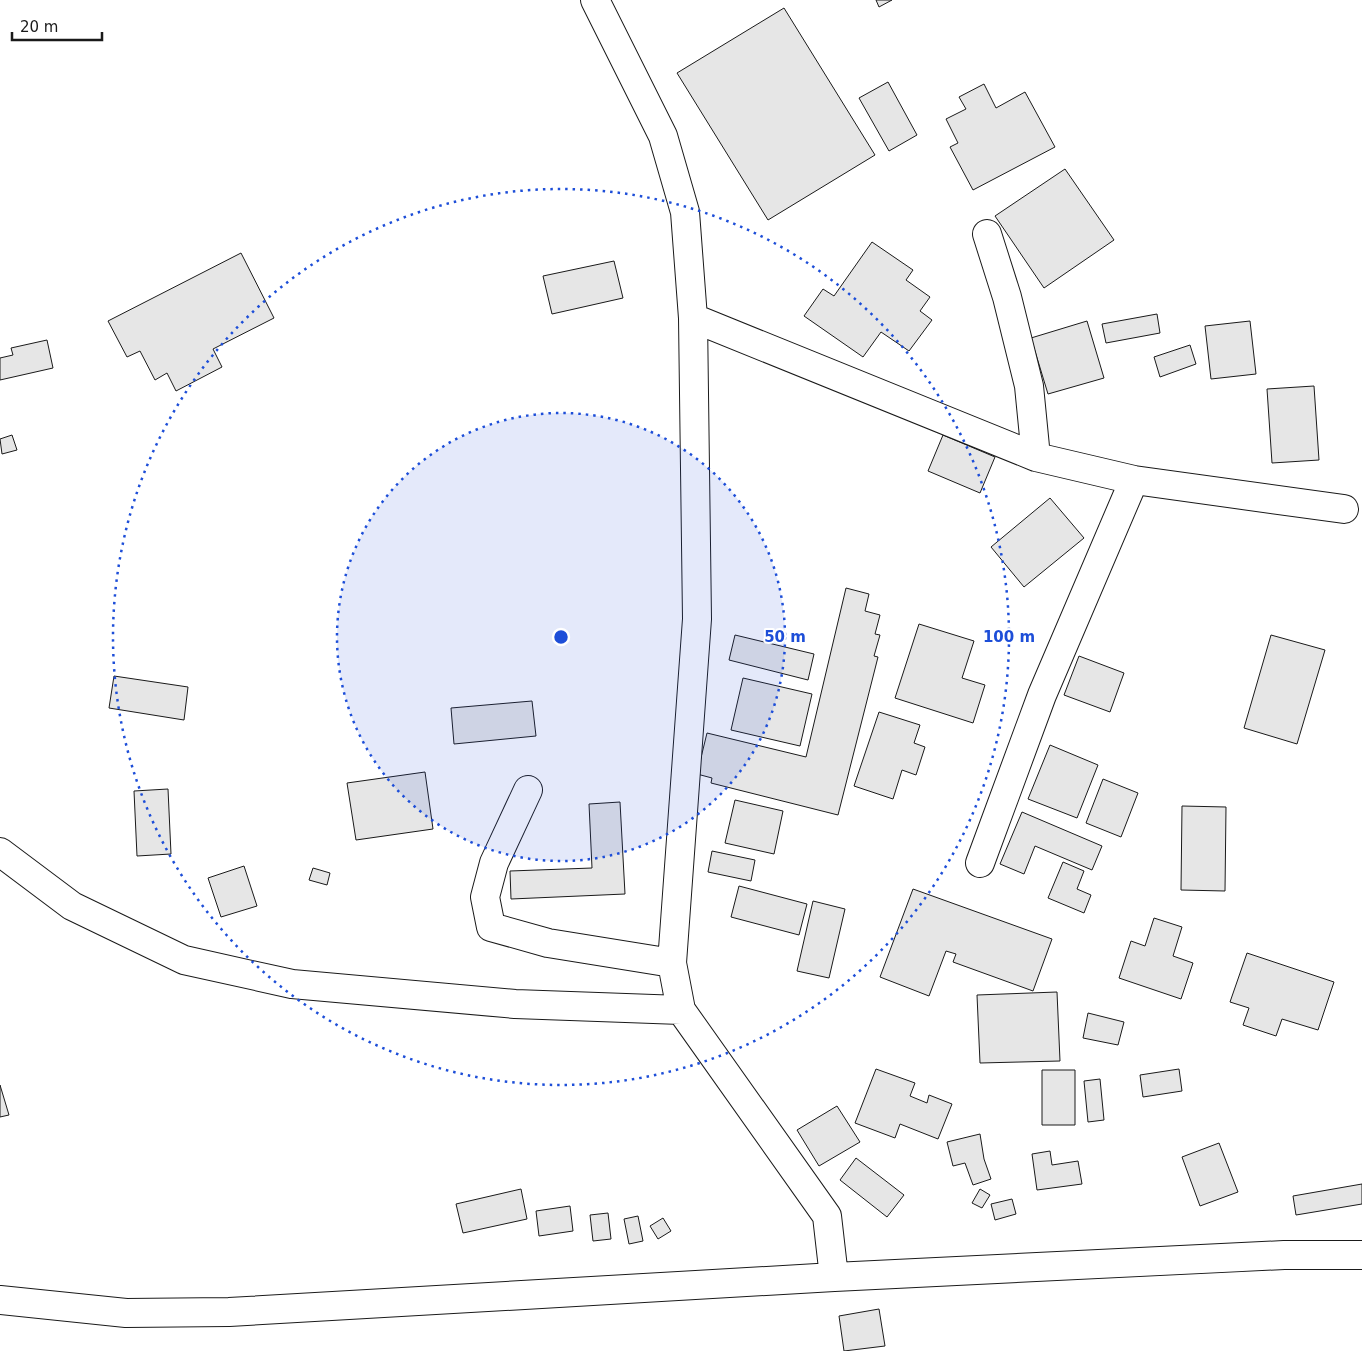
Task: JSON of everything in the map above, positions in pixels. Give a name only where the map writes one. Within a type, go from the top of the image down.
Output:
[{"type":"street","points":[[595,0],[663,136],[686,212],[693,318],[697,619],[672,963],[681,1010],[827,1216],[834,1277]]},
{"type":"street","points":[[987,234],[1010,306],[1027,377],[1036,457]]},
{"type":"street","points":[[693,318],[1036,457],[1134,480],[1344,509]]},
{"type":"street","points":[[980,863],[1042,695],[1134,480]]},
{"type":"street","points":[[528,790],[494,863],[487,888],[485,897],[491,927],[548,943],[672,963]]},
{"type":"street","points":[[0,852],[72,906],[184,960],[302,985],[515,1004],[681,1010]]},
{"type":"street","points":[[0,1300],[126,1313],[229,1312],[834,1277],[1284,1255],[1362,1255]]},
{"type":"building","points":[[876,0],[892,0],[879,7]]},
{"type":"building","points":[[784,8],[875,155],[768,220],[677,73]]},
{"type":"building","points":[[888,82],[917,135],[889,151],[859,98]]},
{"type":"building","points":[[984,84],[996,108],[1025,92],[1055,147],[973,190],[950,147],[958,143],[946,119],[966,109],[959,97]]},
{"type":"building","points":[[1065,169],[1114,240],[1044,288],[995,216]]},
{"type":"building","points":[[872,242],[913,270],[906,280],[930,297],[920,311],[932,320],[909,351],[881,332],[863,357],[804,316],[823,289],[834,296]]},
{"type":"building","points":[[241,253],[274,318],[213,349],[222,367],[176,391],[167,373],[155,380],[140,351],[127,357],[108,321]]},
{"type":"building","points":[[614,261],[623,298],[552,314],[543,276]]},
{"type":"building","points":[[1157,314],[1160,333],[1106,343],[1102,324]]},
{"type":"building","points":[[1087,321],[1104,378],[1048,394],[1031,338]]},
{"type":"building","points":[[1250,321],[1256,374],[1211,379],[1205,326]]},
{"type":"building","points":[[47,340],[53,368],[0,380],[0,358],[13,355],[11,348]]},
{"type":"building","points":[[1190,345],[1196,364],[1160,377],[1154,357]]},
{"type":"building","points":[[1314,386],[1319,460],[1272,463],[1267,389]]},
{"type":"building","points":[[12,435],[17,450],[2,454],[0,439]]},
{"type":"building","points":[[943,435],[995,457],[980,493],[928,471]]},
{"type":"building","points":[[1050,498],[1084,538],[1024,587],[991,547]]},
{"type":"building","points":[[846,588],[869,594],[865,611],[880,615],[875,634],[880,635],[874,656],[878,657],[838,815],[711,783],[712,778],[697,774],[707,733],[806,757]]},
{"type":"building","points":[[919,624],[974,641],[962,678],[985,685],[973,723],[895,698]]},
{"type":"building","points":[[735,635],[814,654],[808,680],[729,660]]},
{"type":"building","points":[[1271,635],[1325,650],[1297,744],[1244,728]]},
{"type":"building","points":[[1079,656],[1124,673],[1110,712],[1064,695]]},
{"type":"building","points":[[114,676],[188,687],[184,720],[109,708]]},
{"type":"building","points":[[743,678],[812,694],[800,746],[731,730]]},
{"type":"building","points":[[532,701],[536,736],[454,744],[451,708]]},
{"type":"building","points":[[879,712],[920,725],[914,743],[925,747],[916,775],[902,770],[893,799],[854,786]]},
{"type":"building","points":[[1050,745],[1098,765],[1077,818],[1028,799]]},
{"type":"building","points":[[425,772],[433,829],[356,840],[347,783]]},
{"type":"building","points":[[1103,779],[1138,793],[1121,837],[1086,823]]},
{"type":"building","points":[[168,789],[171,854],[137,856],[134,791]]},
{"type":"building","points":[[735,800],[783,811],[774,854],[725,843]]},
{"type":"building","points":[[620,802],[625,894],[511,899],[510,871],[592,868],[589,804]]},
{"type":"building","points":[[1182,806],[1226,807],[1225,891],[1181,890]]},
{"type":"building","points":[[1022,812],[1102,846],[1092,870],[1035,846],[1024,874],[1000,864]]},
{"type":"building","points":[[712,851],[755,860],[751,881],[708,872]]},
{"type":"building","points":[[1063,862],[1084,871],[1077,889],[1091,895],[1084,913],[1048,898]]},
{"type":"building","points":[[244,866],[257,906],[221,917],[208,878]]},
{"type":"building","points":[[313,868],[330,873],[327,885],[309,880]]},
{"type":"building","points":[[739,886],[807,904],[799,935],[731,917]]},
{"type":"building","points":[[913,889],[1052,939],[1033,991],[953,962],[956,954],[946,951],[929,996],[880,977]]},
{"type":"building","points":[[813,901],[845,909],[829,978],[797,971]]},
{"type":"building","points":[[1154,918],[1182,927],[1173,956],[1193,963],[1181,999],[1119,978],[1131,941],[1145,946]]},
{"type":"building","points":[[1247,953],[1334,982],[1318,1030],[1282,1019],[1276,1036],[1243,1025],[1249,1008],[1230,1002]]},
{"type":"building","points":[[1057,992],[1060,1061],[980,1063],[977,995]]},
{"type":"building","points":[[1088,1013],[1124,1022],[1118,1045],[1083,1038]]},
{"type":"building","points":[[876,1069],[915,1083],[910,1096],[927,1103],[929,1095],[952,1104],[938,1139],[900,1124],[895,1138],[855,1123]]},
{"type":"building","points":[[1179,1069],[1182,1091],[1143,1097],[1140,1075]]},
{"type":"building","points":[[1042,1070],[1075,1070],[1075,1125],[1042,1125]]},
{"type":"building","points":[[1100,1079],[1104,1120],[1088,1122],[1084,1081]]},
{"type":"building","points":[[0,1085],[9,1115],[0,1117]]},
{"type":"building","points":[[837,1106],[860,1142],[819,1166],[797,1130]]},
{"type":"building","points":[[980,1134],[984,1159],[991,1179],[973,1185],[965,1163],[953,1166],[947,1142]]},
{"type":"building","points":[[1219,1143],[1238,1192],[1200,1206],[1182,1157]]},
{"type":"building","points":[[1050,1151],[1052,1165],[1078,1161],[1082,1184],[1037,1190],[1032,1154]]},
{"type":"building","points":[[856,1158],[904,1195],[887,1217],[840,1180]]},
{"type":"building","points":[[1362,1184],[1362,1204],[1296,1215],[1293,1196]]},
{"type":"building","points":[[521,1189],[527,1219],[463,1233],[456,1204]]},
{"type":"building","points":[[980,1189],[990,1195],[982,1208],[972,1203]]},
{"type":"building","points":[[1012,1199],[1016,1214],[995,1220],[991,1204]]},
{"type":"building","points":[[570,1206],[573,1231],[539,1236],[536,1211]]},
{"type":"building","points":[[608,1213],[611,1239],[593,1241],[590,1215]]},
{"type":"building","points":[[638,1216],[643,1241],[629,1244],[624,1219]]},
{"type":"building","points":[[663,1218],[671,1231],[658,1239],[650,1226]]},
{"type":"building","points":[[879,1309],[885,1346],[844,1351],[839,1316]]}]
